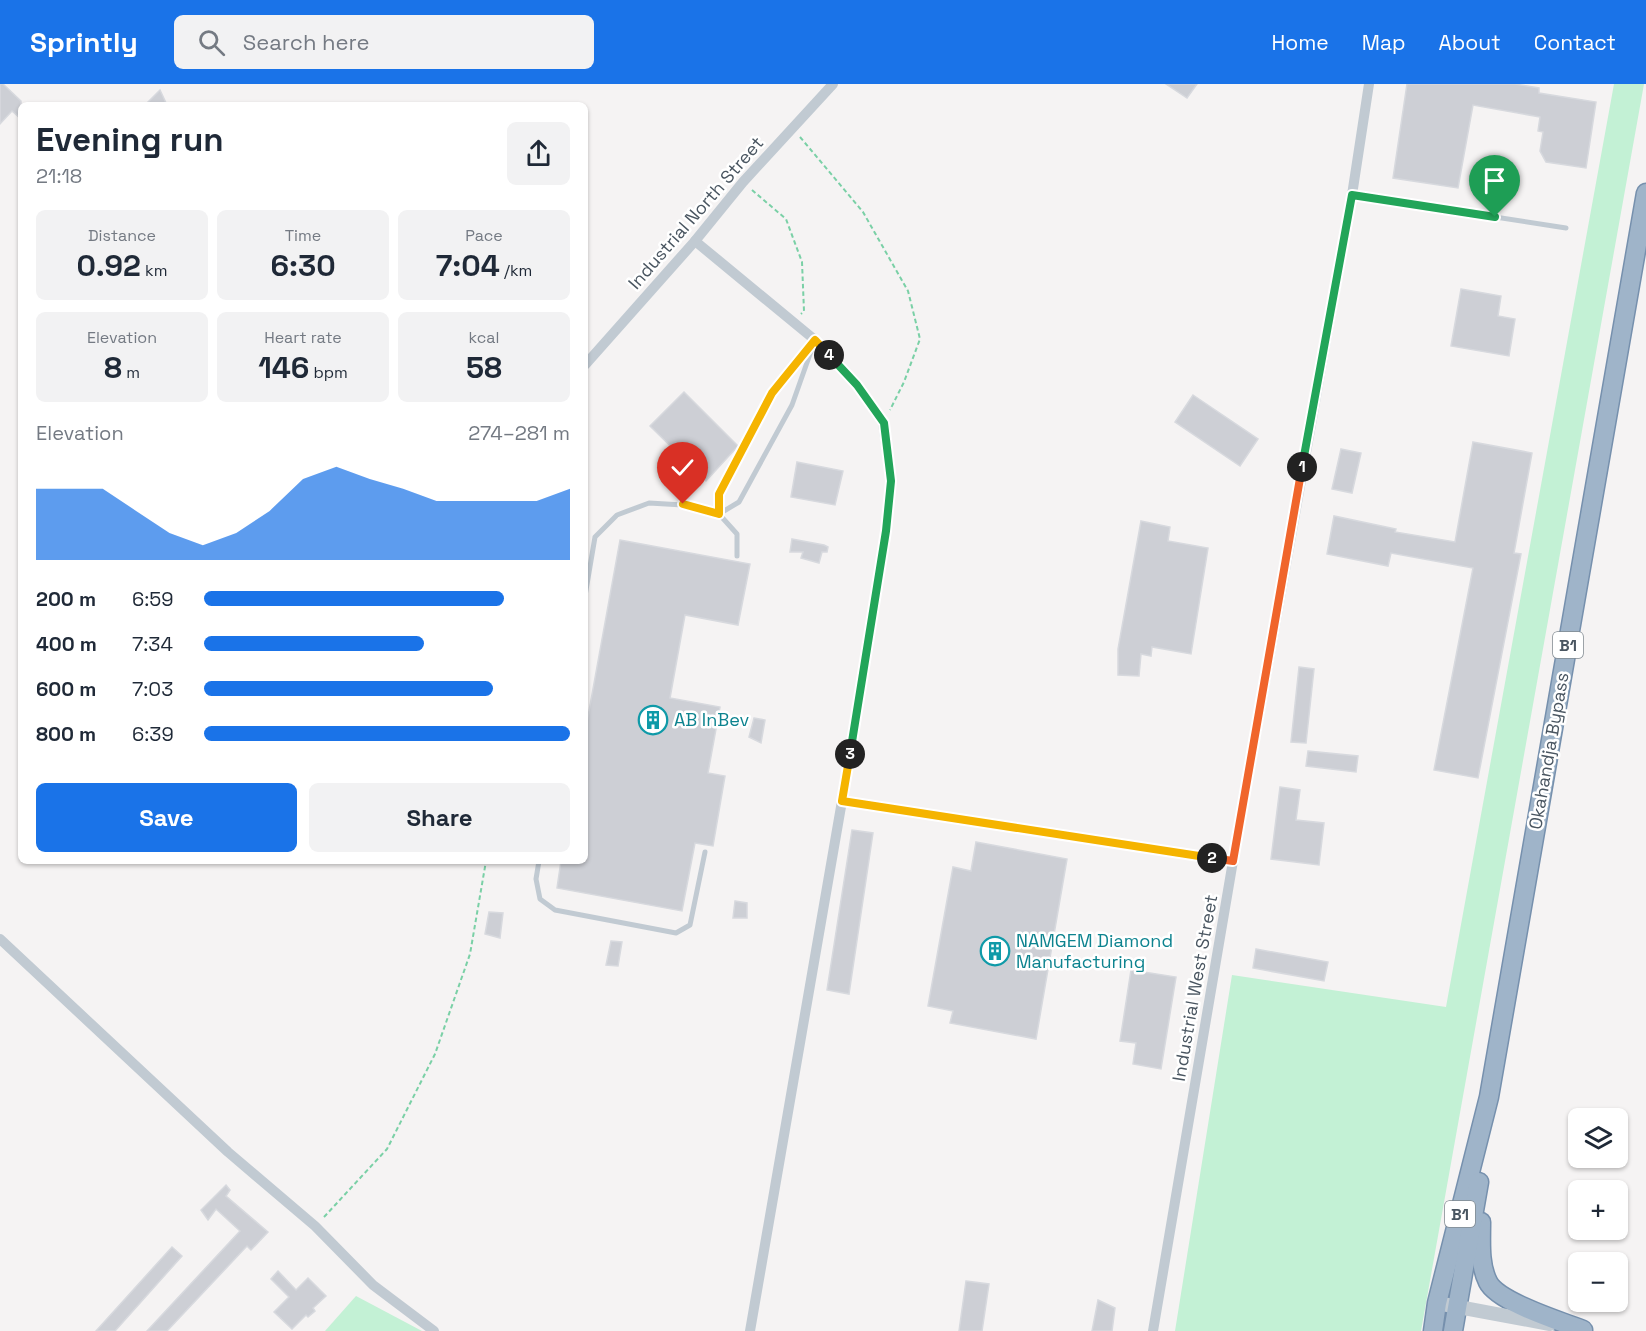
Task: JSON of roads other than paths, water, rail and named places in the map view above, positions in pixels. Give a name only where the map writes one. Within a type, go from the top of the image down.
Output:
[{"type":"highway","name":"Okahandja Bypass","points":[[1433,1331],[1437,1303],[1489,1097],[1646,193]]},
{"type":"highway","name":"Okahandja Bypass","points":[[1453,1331],[1483,1161],[1489,1097]]},
{"type":"highway","points":[[1483,1161],[1480,1246],[1483,1270],[1489,1285],[1502,1298],[1578,1331]]},
{"type":"street","name":"Industrial North Street","points":[[588,362],[695,241],[743,182],[833,84]]},
{"type":"street","name":"Industrial West Street","points":[[1153,1331],[1233,861],[1352,195],[1369,84]]},
{"type":"street","points":[[695,241],[815,340],[857,385],[884,423],[891,481],[886,531],[842,801],[750,1331]]},
{"type":"street","points":[[842,801],[1233,861]]},
{"type":"street","points":[[0,939],[220,1144],[315,1226],[373,1285],[434,1331]]},
{"type":"street","points":[[1437,1303],[1578,1331]]},
{"type":"lane","points":[[1352,195],[1566,228]]},
{"type":"lane","points":[[719,514],[739,502],[744,493],[792,405],[815,340]]},
{"type":"lane","points":[[719,514],[719,494],[772,393],[815,340]]},
{"type":"lane","points":[[588,578],[595,537],[617,515],[649,503],[683,504],[719,514],[737,534],[737,556]]},
{"type":"lane","points":[[538,864],[536,879],[540,899],[555,910],[676,933],[690,926],[705,852]]},
{"type":"place","name":"AB InBev","points":[[653,720]]},
{"type":"place","name":"NAMGEM Diamond Manufacturing","points":[[995,951]]}]
